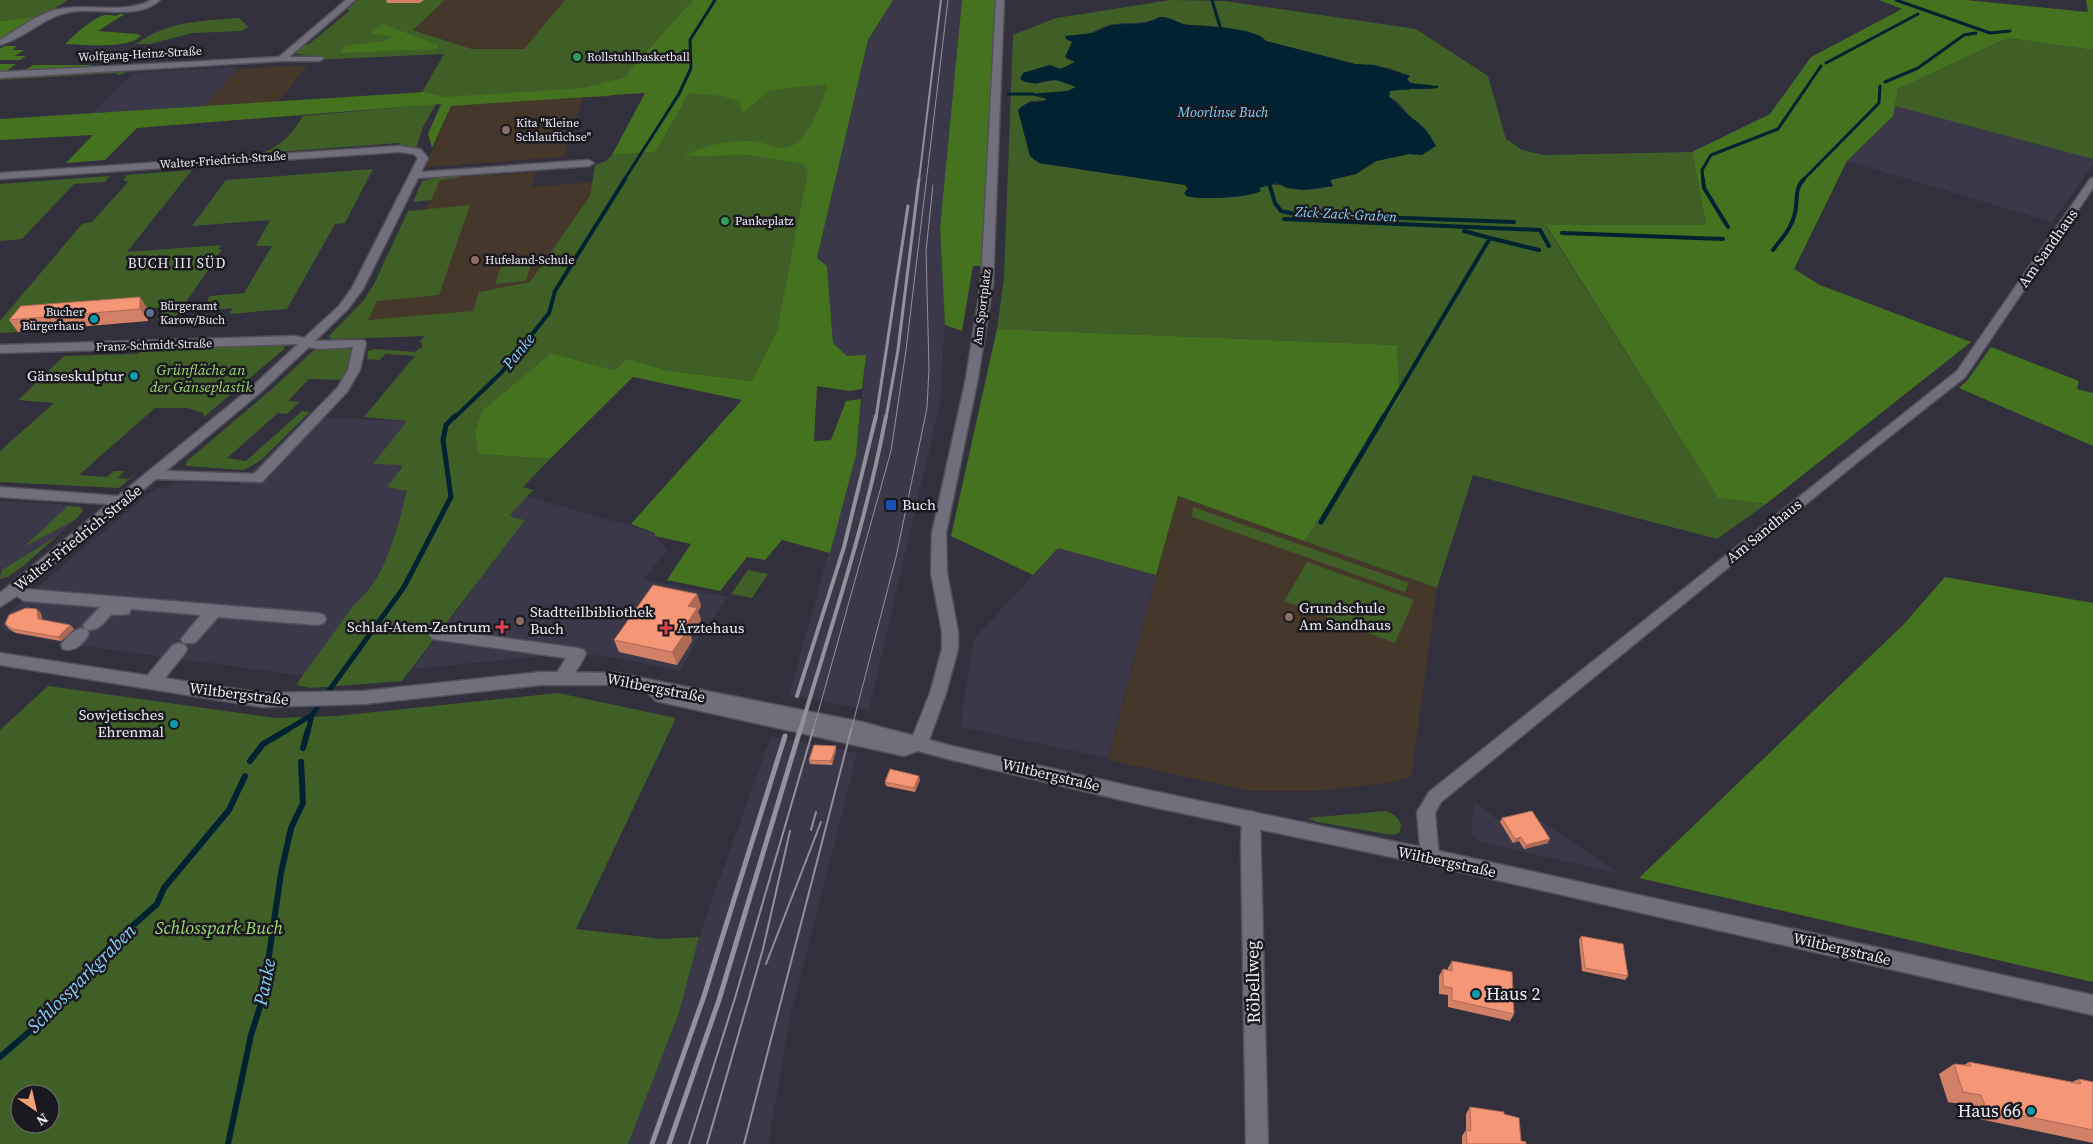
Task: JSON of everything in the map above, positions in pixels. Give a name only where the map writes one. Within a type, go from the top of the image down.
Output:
[{"type":"street","points":[[0,43],[56,12],[77,9],[143,8],[156,0]]},
{"type":"street","points":[[281,59],[351,0]]},
{"type":"street","name":"Am Sportplatz","points":[[919,744],[947,664],[950,632],[938,573],[939,533],[972,378],[987,284],[1000,0]]},
{"type":"street","name":"Wolfgang-Heinz-Straße","points":[[0,75],[281,59],[319,59]]},
{"type":"street","name":"Walter-Friedrich-Straße","points":[[0,176],[399,149],[414,150],[422,155],[416,175],[357,289],[343,308],[257,389],[124,501],[0,601]]},
{"type":"street","points":[[416,175],[589,162]]},
{"type":"street","name":"Am Sandhaus","points":[[1430,857],[1426,812],[1435,797],[1860,452],[1961,374],[2093,181]]},
{"type":"street","name":"Franz-Schmidt-Straße","points":[[0,349],[295,340],[308,342]]},
{"type":"street","name":"Walter-Friedrich-Straße","points":[[154,474],[257,478],[343,389],[354,370],[360,343],[319,345],[308,342]]},
{"type":"street","points":[[0,492],[124,501]]},
{"type":"street","points":[[24,595],[318,619]]},
{"type":"street","points":[[80,635],[107,609],[128,611],[134,604]]},
{"type":"street","points":[[152,682],[215,610]]},
{"type":"street","points":[[438,635],[578,654],[563,676]]},
{"type":"street","name":"Wiltbergstraße","points":[[0,659],[263,700],[306,701],[388,695],[563,676],[617,679],[648,685],[662,696],[904,749],[919,744],[1143,797],[1430,857],[2093,1005]]},
{"type":"street","name":"Röbellweg","points":[[1251,819],[1257,1144]]},
{"type":"shaded area","points":[[445,0],[565,0],[559,7],[564,7],[527,49],[472,49],[413,29]]},
{"type":"shaded area","points":[[893,0],[962,0],[940,228],[945,325],[940,403],[869,710],[789,695],[856,455],[866,356],[847,356],[833,343],[827,266],[817,258],[868,40]]},
{"type":"shaded area","points":[[308,65],[278,102],[205,106],[237,69]]},
{"type":"shaded area","points":[[239,67],[205,106],[93,113],[134,73]]},
{"type":"shaded area","name":"Kita \"Kleine Schlaufüchse\"","points":[[583,97],[564,157],[425,167],[451,106]]},
{"type":"shaded area","points":[[1895,106],[2093,159],[2093,165],[2052,222],[1847,161],[1893,116]]},
{"type":"shaded area","name":"Hufeland-Schule","points":[[535,172],[531,187],[593,182],[590,196],[498,329],[403,337],[331,339],[329,336],[364,300],[384,269],[400,267],[440,179],[493,173],[492,176]]},
{"type":"shaded area","points":[[307,417],[407,421],[374,464],[401,465],[388,486],[407,491],[393,546],[387,560],[361,599],[353,606],[303,676],[62,643],[6,631],[1,627],[6,618],[22,600],[150,493],[158,488],[169,488],[175,482],[238,485]]},
{"type":"shaded area","points":[[526,496],[655,533],[655,536],[667,550],[644,579],[728,597],[700,636],[680,671],[611,657],[572,653],[413,669],[525,520],[511,517],[510,515]]},
{"type":"shaded area","name":"Grundschule Am Sandhaus","points":[[1177,496],[1437,588],[1411,777],[1387,783],[1316,791],[1251,791],[1108,760]]},
{"type":"shaded area","points":[[0,501],[59,504],[80,507],[83,511],[23,566],[9,576],[0,579]]},
{"type":"shaded area","points":[[1058,548],[1156,575],[1108,758],[960,727],[974,639]]},
{"type":"shaded area","points":[[771,736],[857,753],[789,1022],[768,1144],[628,1144],[679,1013],[699,937]]},
{"type":"shaded area","points":[[1474,801],[1499,821],[1531,814],[1618,873],[1480,842],[1471,833]]},
{"type":"green space","points":[[0,0],[68,0],[43,16],[0,21]]},
{"type":"green space","points":[[358,0],[445,0],[413,30],[472,49],[524,49],[565,0],[694,0],[610,96],[436,104],[423,127],[416,148],[401,147],[399,143],[263,153],[286,138],[303,116],[416,106],[409,105],[421,94],[444,54],[311,60],[311,56],[293,53],[303,45],[309,44],[349,11],[347,9]]},
{"type":"green space","points":[[693,0],[893,0],[868,40],[817,258],[827,266],[833,343],[847,356],[866,355],[862,389],[849,391],[817,386],[814,441],[831,440],[846,401],[861,399],[856,455],[830,553],[782,540],[765,560],[747,557],[720,591],[667,580],[691,544],[655,536],[655,533],[631,524],[742,400],[633,377],[550,459],[478,454],[475,432],[482,411],[551,353],[614,370],[627,359],[670,371],[752,381],[777,330],[808,171],[804,164],[750,155],[683,156],[708,147],[743,141],[755,141],[781,148],[792,146],[800,140],[818,112],[827,84],[770,90],[743,113],[739,101],[722,96],[689,93],[656,152],[612,155],[645,93],[451,106],[432,148],[428,134],[441,104],[137,128],[105,160],[66,163],[93,135],[0,140],[0,119],[425,92],[445,97],[583,88],[626,77]]},
{"type":"green space","points":[[962,0],[996,0],[983,266],[973,266],[962,331],[945,325],[940,228]]},
{"type":"green space","points":[[1171,0],[1225,1],[1416,29],[1488,76],[1506,139],[1522,150],[1543,155],[1692,152],[1706,225],[1546,226],[1718,498],[1766,504],[1717,539],[1473,475],[1437,588],[1304,541],[1400,398],[1397,345],[997,329],[1004,278],[1013,35],[1056,18]],"holes":[[[1161,17],[1186,25],[1242,30],[1253,33],[1266,41],[1355,64],[1389,68],[1410,76],[1407,79],[1412,83],[1428,85],[1390,91],[1389,97],[1403,107],[1408,114],[1415,129],[1422,155],[1409,154],[1376,161],[1356,174],[1330,180],[1333,186],[1309,190],[1271,185],[1259,188],[1257,193],[1236,197],[1194,198],[1185,185],[1039,163],[1030,156],[1018,110],[1030,101],[1047,100],[1044,96],[1034,96],[1072,90],[1076,87],[1056,80],[1034,84],[1023,73],[1050,65],[1056,68],[1069,66],[1075,62],[1067,59],[1072,42],[1100,28],[1109,25],[1154,20]]]},
{"type":"green space","points":[[1879,0],[1966,0],[2088,12],[2086,0],[2093,0],[2093,50],[2008,38],[1898,89],[1893,116],[1847,161],[1794,269],[1820,285],[1971,342],[1766,504],[1718,498],[1546,225],[1706,225],[1692,152],[1770,114],[1811,57],[1902,9]]},
{"type":"green space","points":[[125,14],[98,31],[138,34],[141,36],[135,40],[116,45],[65,44],[100,16],[116,16]]},
{"type":"green space","points":[[42,16],[0,40],[0,21]]},
{"type":"green space","points":[[239,18],[248,27],[242,31],[193,33],[150,44],[136,44],[148,36],[172,26],[198,21]]},
{"type":"green space","points":[[383,24],[438,45],[438,49],[340,53],[344,46],[384,41],[393,37],[371,33]]},
{"type":"green space","points":[[2008,38],[2093,50],[2093,159],[1895,106],[1898,89]]},
{"type":"green space","points":[[4,46],[17,46],[12,50],[24,50],[15,56],[26,56],[20,60],[0,60],[0,49]]},
{"type":"green space","points":[[0,64],[16,64],[8,70],[25,70],[33,65],[93,65],[85,68],[0,72]]},
{"type":"green space","points":[[127,70],[125,73],[117,75],[117,73],[0,80],[0,77]]},
{"type":"green space","points":[[828,83],[777,330],[752,381],[670,371],[627,359],[614,370],[551,353],[482,412],[475,432],[478,454],[550,459],[523,487],[533,490],[510,515],[525,520],[402,681],[311,688],[296,685],[353,606],[365,594],[382,568],[394,538],[407,491],[387,487],[402,467],[401,465],[373,464],[407,421],[364,417],[415,356],[386,354],[379,360],[367,359],[368,351],[374,349],[415,352],[423,346],[420,341],[425,336],[331,339],[329,336],[364,300],[374,284],[408,211],[470,205],[439,295],[377,301],[368,320],[473,311],[479,292],[530,282],[590,196],[595,165],[606,161],[612,155],[656,152],[689,93]]},
{"type":"green space","points":[[373,169],[345,223],[335,224],[287,309],[229,314],[233,308],[201,311],[210,296],[244,293],[272,246],[256,246],[270,220],[192,226],[226,180]]},
{"type":"green space","points":[[192,170],[127,252],[221,245],[218,249],[222,250],[175,318],[158,320],[166,307],[30,318],[18,332],[0,333],[0,321],[82,224],[92,222],[128,182],[123,180],[127,175]]},
{"type":"green space","points":[[459,175],[457,178],[440,180],[431,200],[413,202],[422,181],[432,177]]},
{"type":"green space","points":[[110,176],[105,182],[74,184],[22,239],[0,241],[0,184]]},
{"type":"green space","points":[[533,258],[526,281],[495,284],[503,261]]},
{"type":"green space","points":[[997,329],[1397,345],[1400,398],[1304,541],[1178,496],[1156,575],[1058,548],[1033,575],[951,536]]},
{"type":"green space","name":"Grünfläche an der Gänseplastik","points":[[286,344],[283,350],[204,417],[203,413],[188,408],[155,408],[79,475],[107,477],[114,471],[124,471],[118,478],[128,479],[139,471],[119,488],[0,482],[0,451],[54,403],[18,400],[64,356],[137,354],[148,348]]},
{"type":"green space","points":[[348,347],[352,353],[342,380],[309,379],[288,401],[299,402],[287,414],[278,413],[227,458],[246,461],[302,411],[310,412],[261,460],[243,470],[186,466],[186,462],[273,388],[316,348]]},
{"type":"green space","points":[[1991,347],[2079,381],[2077,389],[2093,393],[2093,446],[1959,388],[1967,381]]},
{"type":"green space","points":[[68,506],[80,507],[83,511],[75,520],[24,547]]},
{"type":"green space","points":[[1193,507],[1409,583],[1405,592],[1192,517]]},
{"type":"green space","points":[[57,536],[23,566],[9,576],[0,579],[2,570]]},
{"type":"green space","points":[[1307,562],[1414,600],[1395,643],[1284,601]]},
{"type":"green space","points":[[748,570],[768,574],[752,598],[731,594]]},
{"type":"green space","points":[[1945,577],[2093,603],[2093,982],[1639,878],[1903,625]]},
{"type":"green space","name":"Schlosspark Buch","points":[[48,686],[276,718],[336,716],[558,693],[676,718],[576,929],[662,939],[699,937],[679,1013],[628,1144],[0,1144],[0,730]]},
{"type":"green space","points":[[1386,811],[1400,822],[1401,829],[1399,833],[1392,835],[1317,822],[1307,818]]},
{"type":"water","name":"Moorlinse Buch","points":[[1160,17],[1186,25],[1242,30],[1253,33],[1266,41],[1355,64],[1375,65],[1410,76],[1407,79],[1410,83],[1438,86],[1438,88],[1432,89],[1390,91],[1389,97],[1425,129],[1436,146],[1422,155],[1409,154],[1376,161],[1356,174],[1330,180],[1333,186],[1302,190],[1287,188],[1277,183],[1259,188],[1261,191],[1255,193],[1236,197],[1213,198],[1186,196],[1184,193],[1188,188],[1185,185],[1039,163],[1030,156],[1018,110],[1026,104],[1047,99],[1028,94],[1067,91],[1076,87],[1056,80],[1033,83],[1024,82],[1020,79],[1023,73],[1050,65],[1060,69],[1075,62],[1065,57],[1072,42],[1066,39],[1065,36],[1093,33],[1112,25],[1146,23]]},
{"type":"building","points":[[140,297],[140,309],[9,320],[21,306]]},
{"type":"building","name":"Ärztehaus","points":[[653,585],[697,594],[688,606],[697,608],[684,628],[688,629],[672,652],[614,640]]},
{"type":"building","points":[[26,608],[37,609],[38,619],[70,625],[58,637],[12,629],[5,624],[9,615]]},
{"type":"building","points":[[814,745],[836,746],[831,761],[809,760]]},
{"type":"building","points":[[890,769],[919,776],[914,788],[885,782]]},
{"type":"building","points":[[1532,811],[1550,839],[1526,845],[1521,837],[1515,839],[1502,818]]},
{"type":"building","points":[[1581,936],[1623,944],[1628,976],[1585,968]]},
{"type":"building","name":"Haus 2","points":[[1452,961],[1512,972],[1514,1014],[1452,1000],[1452,988],[1443,986],[1443,969],[1452,971]]},
{"type":"building","name":"Haus 66","points":[[1969,1062],[2081,1084],[2079,1079],[2093,1082],[2093,1130],[1986,1108],[1981,1095],[1963,1092],[1954,1064],[1971,1066]]},
{"type":"building","points":[[1470,1107],[1504,1112],[1504,1114],[1519,1118],[1521,1141],[1526,1142],[1526,1144],[1467,1144],[1466,1130],[1471,1131]]},
{"type":"waterway","name":"Panke","points":[[624,180],[679,94],[691,68],[690,40],[715,0]]},
{"type":"waterway","name":"Zick-Zack-Graben","points":[[1212,0],[1222,33]]},
{"type":"waterway","points":[[1896,0],[1990,33],[2010,31]]},
{"type":"waterway","points":[[1826,63],[1918,14]]},
{"type":"waterway","points":[[1885,82],[1918,68],[1964,35],[1976,33]]},
{"type":"waterway","points":[[1703,180],[1702,170],[1711,155],[1778,129],[1821,66]]},
{"type":"waterway","points":[[1803,180],[1879,103],[1880,86]]},
{"type":"waterway","points":[[1391,89],[1410,88]]},
{"type":"waterway","points":[[1008,94],[1033,94]]},
{"type":"waterway","name":"Panke","points":[[454,418],[502,372],[549,313],[555,291],[625,179]]},
{"type":"waterway","points":[[1703,179],[1704,188],[1728,227]]},
{"type":"waterway","points":[[1773,250],[1792,223],[1799,187],[1804,179]]},
{"type":"waterway","name":"Zick-Zack-Graben","points":[[1268,180],[1275,203],[1281,211],[1295,214],[1514,222]]},
{"type":"waterway","points":[[1284,219],[1540,230],[1549,246]]},
{"type":"waterway","points":[[1464,231],[1490,238]]},
{"type":"waterway","points":[[1562,233],[1723,239]]},
{"type":"waterway","points":[[1383,418],[1490,238]]},
{"type":"waterway","points":[[1490,238],[1539,250]]},
{"type":"waterway","name":"Panke","points":[[328,692],[404,587],[451,497],[443,440],[446,425],[455,416]]},
{"type":"waterway","points":[[1321,522],[1384,416]]},
{"type":"waterway","name":"Panke","points":[[312,715],[317,708]]},
{"type":"waterway","name":"Schlossparkgraben","points":[[285,731],[312,715]]},
{"type":"waterway","name":"Panke","points":[[308,731],[312,715]]},
{"type":"waterway","name":"Schlossparkgraben","points":[[250,761],[263,744],[287,730]]},
{"type":"waterway","name":"Panke","points":[[303,748],[308,730]]},
{"type":"waterway","name":"Panke","points":[[228,1144],[251,1035],[263,997],[281,873],[291,828],[303,803],[301,762]]},
{"type":"waterway","name":"Schlossparkgraben","points":[[0,1057],[51,1013],[110,946],[157,904],[164,888],[229,810],[245,776]]},
{"type":"tram line","points":[[813,731],[891,451],[906,350],[948,0]]},
{"type":"tram line","points":[[851,731],[896,557],[927,408],[929,368],[926,251],[933,185]]},
{"type":"tram line","points":[[689,1144],[735,998],[813,730]]},
{"type":"tram line","points":[[744,1144],[851,730]]},
{"type":"tram line","points":[[811,830],[816,812]]},
{"type":"tram line","points":[[766,964],[821,822]]},
{"type":"tram line","points":[[707,1144],[763,949],[790,831]]},
{"type":"railway","points":[[919,180],[941,0]]},
{"type":"railway","points":[[886,418],[898,350],[919,179]]},
{"type":"railway","points":[[876,418],[908,206]]},
{"type":"railway","points":[[797,696],[844,547],[876,416]]},
{"type":"railway","points":[[800,731],[858,535],[886,416]]},
{"type":"railway","points":[[669,1144],[719,1000],[800,730]]},
{"type":"railway","points":[[652,1144],[704,996],[785,736]]},
{"type":"place","name":"Rollstuhlbasketball","points":[[577,57]]},
{"type":"place","name":"Kita \"Kleine Schlaufüchse\"","points":[[506,130]]},
{"type":"place","name":"Pankeplatz","points":[[725,221]]},
{"type":"place","name":"Hufeland-Schule","points":[[475,260]]},
{"type":"place","name":"Bürgeramt Karow/Buch","points":[[150,313]]},
{"type":"place","name":"Bucher Bürgerhaus","points":[[94,319]]},
{"type":"place","name":"Gänseskulptur","points":[[134,376]]},
{"type":"place","name":"Buch","points":[[891,505]]},
{"type":"place","name":"Grundschule Am Sandhaus","points":[[1289,617]]},
{"type":"place","name":"Stadtteilbibliothek Buch","points":[[520,621]]},
{"type":"place","name":"Schlaf-Atem-Zentrum","points":[[502,627]]},
{"type":"place","name":"Ärztehaus","points":[[666,628]]},
{"type":"place","name":"Sowjetisches Ehrenmal","points":[[174,724]]},
{"type":"place","name":"Haus 2","points":[[1476,994]]},
{"type":"place","name":"Haus 66","points":[[2031,1111]]},
{"type":"district","name":"BUCH III SÜD","points":[[177,263]]}]
